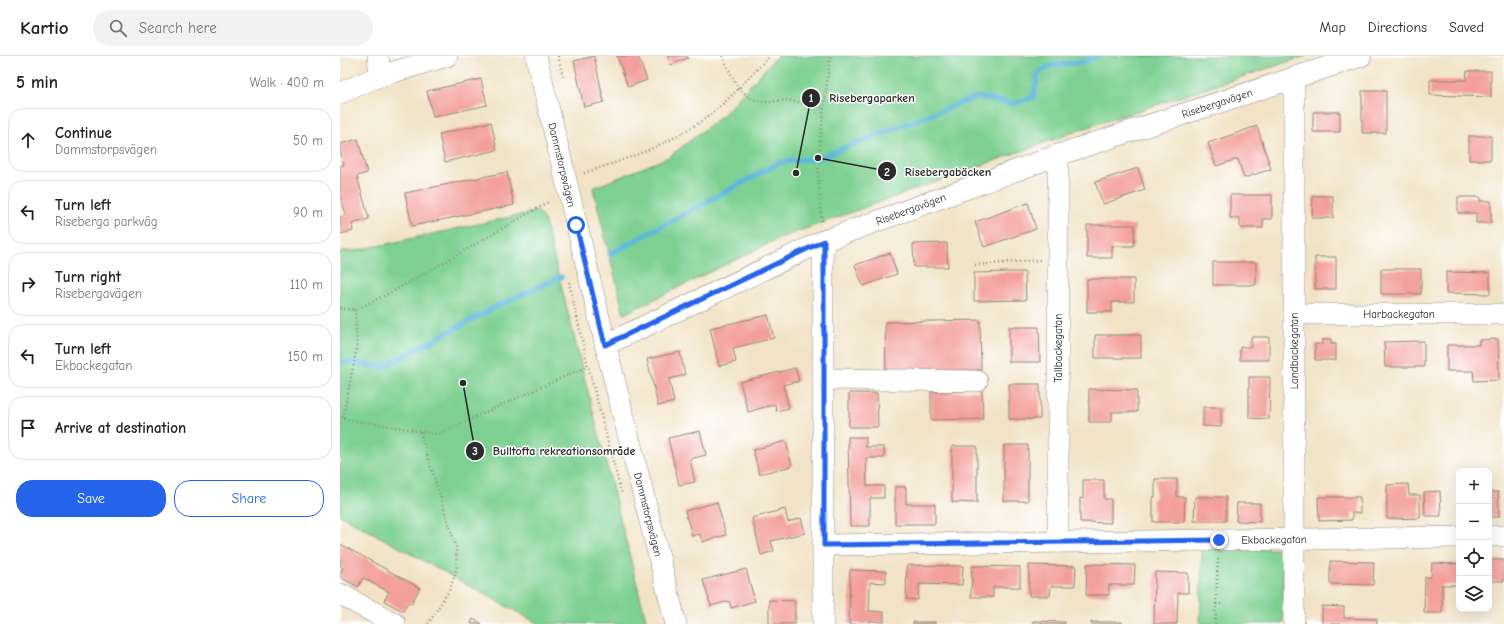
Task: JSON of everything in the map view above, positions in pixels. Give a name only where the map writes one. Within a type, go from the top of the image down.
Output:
[{"type":"street","points":[[340,93],[379,66],[447,56]]},
{"type":"street","name":"Dammstorpsvägen","points":[[536,56],[605,345],[676,624]]},
{"type":"street","name":"Risebergavägen","points":[[605,345],[824,241],[1058,155],[1361,56]]},
{"type":"street","name":"Landbackegatan","points":[[1294,78],[1294,624]]},
{"type":"street","name":"Tallbackegatan","points":[[1058,155],[1058,542]]},
{"type":"street","points":[[823,624],[824,241]]},
{"type":"street","name":"Harbackegatan","points":[[1294,314],[1504,314]]},
{"type":"street","points":[[824,379],[977,380]]},
{"type":"street","points":[[1492,536],[1504,536]]},
{"type":"street","name":"Ekbackegatan","points":[[824,545],[1456,537]]},
{"type":"street","points":[[340,594],[395,624]]},
{"type":"path","points":[[722,56],[738,88],[752,99],[763,102],[787,100],[824,108]]},
{"type":"path","points":[[584,174],[641,154],[681,134],[712,113],[770,56]]},
{"type":"path","points":[[824,241],[818,174],[820,141],[830,56]]},
{"type":"path","points":[[340,308],[356,310],[396,290],[550,201]]},
{"type":"path","points":[[975,265],[1058,258]]},
{"type":"path","points":[[356,310],[357,348],[341,417],[438,434],[588,366]]},
{"type":"path","points":[[420,432],[456,547],[457,568],[450,589],[428,624]]},
{"type":"path","points":[[1215,624],[1219,540]]},
{"type":"path","points":[[1216,604],[1223,604]]},
{"type":"green space","points":[[777,56],[1306,56],[1091,126],[780,238],[624,314],[593,188],[669,157],[724,114]]},
{"type":"green space","points":[[538,211],[545,222],[647,624],[539,624],[340,515],[340,251],[354,251]]},
{"type":"green space","points":[[1202,549],[1283,549],[1283,624],[1200,624]]},
{"type":"building","points":[[594,56],[604,102],[584,107],[574,61]]},
{"type":"building","points":[[617,56],[638,56],[647,80],[628,87]]},
{"type":"building","points":[[667,56],[687,56],[688,58],[671,65]]},
{"type":"building","points":[[1467,71],[1491,71],[1491,97],[1430,95],[1430,80],[1466,80]]},
{"type":"building","points":[[481,79],[487,105],[433,117],[427,91]]},
{"type":"building","points":[[1362,91],[1386,91],[1386,133],[1362,133]]},
{"type":"building","points":[[1313,112],[1340,112],[1340,132],[1313,132]]},
{"type":"building","points":[[491,122],[497,150],[445,162],[439,134]]},
{"type":"building","points":[[1257,126],[1271,169],[1244,178],[1238,159],[1216,166],[1208,143]]},
{"type":"building","points":[[1469,136],[1491,136],[1491,160],[1469,160]]},
{"type":"building","points":[[358,139],[367,173],[357,176],[369,219],[352,224],[353,231],[340,234],[340,217],[346,215],[340,193],[340,166],[344,165],[340,151],[340,144]]},
{"type":"building","points":[[1138,168],[1145,190],[1103,204],[1095,182]]},
{"type":"building","points":[[507,172],[514,205],[412,226],[405,193]]},
{"type":"building","points":[[1230,195],[1272,195],[1272,219],[1263,219],[1263,228],[1240,228],[1240,218],[1230,218]]},
{"type":"building","points":[[1313,196],[1333,196],[1333,218],[1312,218]]},
{"type":"building","points":[[1458,197],[1480,197],[1480,201],[1491,201],[1491,223],[1476,223],[1476,213],[1458,213]]},
{"type":"building","points":[[1028,203],[1036,229],[984,247],[975,222]]},
{"type":"building","points":[[1087,225],[1135,225],[1134,246],[1112,246],[1112,258],[1087,258]]},
{"type":"building","points":[[947,243],[948,267],[914,267],[913,244]]},
{"type":"building","points":[[890,253],[897,274],[863,286],[855,265]]},
{"type":"building","points":[[1315,257],[1336,257],[1336,289],[1315,289]]},
{"type":"building","points":[[1213,262],[1256,262],[1256,285],[1213,285]]},
{"type":"building","points":[[1381,269],[1421,269],[1421,294],[1381,294]]},
{"type":"building","points":[[1025,272],[1026,300],[974,301],[974,273]]},
{"type":"building","points":[[1446,272],[1490,273],[1490,294],[1446,293]]},
{"type":"building","points":[[1087,279],[1134,279],[1134,302],[1112,302],[1112,312],[1087,312]]},
{"type":"building","points":[[768,315],[774,338],[733,348],[736,362],[719,366],[710,328]]},
{"type":"building","points":[[980,320],[981,370],[886,371],[885,322]]},
{"type":"building","points":[[1009,327],[1039,327],[1040,362],[1009,362]]},
{"type":"building","points":[[1095,335],[1141,335],[1141,358],[1095,358]]},
{"type":"building","points":[[1251,337],[1269,337],[1269,360],[1240,360],[1240,347],[1251,347]]},
{"type":"building","points":[[1331,339],[1331,344],[1336,344],[1336,360],[1315,360],[1315,344],[1323,344],[1322,340]]},
{"type":"building","points":[[1498,339],[1499,380],[1474,381],[1473,371],[1447,371],[1447,345],[1479,345],[1479,340]]},
{"type":"building","points":[[1424,341],[1424,367],[1385,367],[1384,342]]},
{"type":"building","points":[[680,352],[685,375],[669,379],[674,402],[658,406],[647,359]]},
{"type":"building","points":[[795,368],[799,381],[783,385],[789,408],[776,411],[775,404],[748,412],[740,382]]},
{"type":"building","points":[[1249,377],[1270,377],[1269,419],[1249,418]]},
{"type":"building","points":[[1009,384],[1040,384],[1040,419],[1009,419]]},
{"type":"building","points":[[1089,389],[1137,390],[1137,412],[1112,412],[1112,422],[1089,422]]},
{"type":"building","points":[[982,391],[983,419],[931,420],[931,392]]},
{"type":"building","points":[[849,393],[877,393],[878,427],[849,427]]},
{"type":"building","points":[[1203,407],[1221,407],[1221,427],[1203,426]]},
{"type":"building","points":[[700,431],[706,455],[690,459],[695,482],[679,485],[668,438]]},
{"type":"building","points":[[848,437],[866,437],[866,447],[884,447],[884,458],[866,458],[867,486],[884,486],[884,498],[870,498],[870,526],[850,526]]},
{"type":"building","points":[[786,441],[792,466],[759,474],[753,450]]},
{"type":"building","points":[[1004,445],[1028,445],[1028,501],[1004,501]]},
{"type":"building","points":[[952,446],[977,446],[977,503],[952,502]]},
{"type":"building","points":[[1155,479],[1177,479],[1177,497],[1185,497],[1184,522],[1153,522]]},
{"type":"building","points":[[1083,480],[1104,480],[1104,499],[1111,499],[1111,523],[1080,522],[1080,498],[1083,499]]},
{"type":"building","points":[[1408,484],[1409,495],[1420,495],[1420,518],[1387,519],[1387,485]]},
{"type":"building","points":[[895,487],[906,487],[906,504],[935,504],[935,524],[895,524]]},
{"type":"building","points":[[1440,491],[1441,516],[1425,516],[1424,492]]},
{"type":"building","points":[[1492,492],[1498,492],[1499,517],[1492,517]]},
{"type":"building","points":[[1195,497],[1226,497],[1226,521],[1194,521]]},
{"type":"building","points":[[1318,497],[1360,497],[1360,513],[1352,513],[1352,520],[1319,521]]},
{"type":"building","points":[[717,502],[726,535],[702,542],[700,534],[692,536],[685,511]]},
{"type":"building","points":[[1237,503],[1260,503],[1260,522],[1236,521]]},
{"type":"building","points":[[785,509],[788,522],[801,518],[805,533],[771,541],[774,551],[761,555],[752,518]]},
{"type":"building","points":[[340,544],[420,588],[411,604],[408,602],[403,611],[384,601],[389,592],[363,578],[358,587],[340,577],[343,568],[340,566]]},
{"type":"building","points":[[1492,560],[1504,560],[1504,581],[1492,581]]},
{"type":"building","points":[[1330,561],[1374,562],[1373,585],[1330,584]]},
{"type":"building","points":[[1432,563],[1456,564],[1456,585],[1442,585],[1442,613],[1424,613],[1425,577],[1431,577]]},
{"type":"building","points":[[1087,564],[1135,565],[1134,585],[1109,585],[1109,595],[1086,595]]},
{"type":"building","points":[[907,565],[963,566],[962,585],[919,584],[918,600],[906,599]]},
{"type":"building","points":[[1029,565],[1076,566],[1075,586],[1051,586],[1050,596],[1029,596]]},
{"type":"building","points":[[972,566],[1020,567],[1020,587],[993,587],[993,597],[971,597]]},
{"type":"building","points":[[746,569],[755,601],[731,608],[729,601],[711,606],[703,580]]},
{"type":"building","points":[[850,570],[886,571],[886,583],[870,582],[869,611],[884,612],[884,622],[869,621],[869,624],[849,624]]},
{"type":"building","points":[[1155,572],[1188,573],[1188,593],[1178,593],[1177,624],[1154,624]]},
{"type":"building","points":[[769,600],[795,601],[795,624],[769,624]]},
{"type":"building","points":[[1322,606],[1344,607],[1344,618],[1377,619],[1377,624],[1322,624]]},
{"type":"building","points":[[473,619],[482,624],[471,624]]},
{"type":"building","points":[[1033,621],[1065,622],[1065,624],[1033,624]]},
{"type":"building","points":[[913,622],[935,622],[935,624],[913,624]]},
{"type":"building","points":[[1091,622],[1122,622],[1122,624],[1091,624]]},
{"type":"waterway","points":[[610,254],[781,162],[818,158],[977,97],[1013,104],[1033,97],[1038,74],[1049,66],[1084,62],[1097,56]]},
{"type":"waterway","points":[[340,361],[383,367],[499,305],[561,277]]},
{"type":"place","name":"Risebergabäcken","points":[[818,158]]},
{"type":"place","name":"Risebergaparken","points":[[796,173]]},
{"type":"place","name":"Bulltofta rekreationsområde","points":[[463,383]]},
{"type":"route","points":[[576,225],[605,345],[824,241],[824,545],[1219,540]]}]
